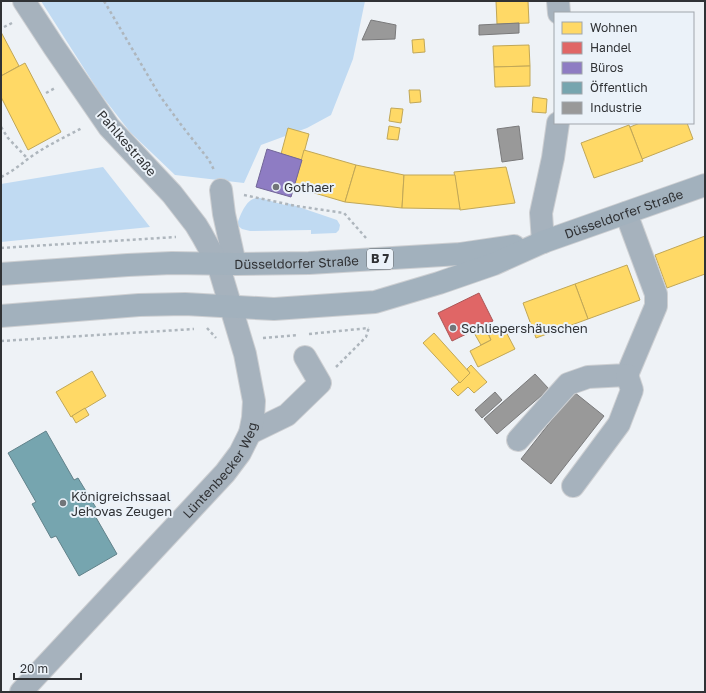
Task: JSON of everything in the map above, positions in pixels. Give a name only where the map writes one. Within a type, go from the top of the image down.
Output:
[{"type":"main road","name":"Düsseldorfer Straße","points":[[1,316],[139,305],[185,304],[274,309],[375,302],[439,283],[494,264],[543,242],[705,185]]},
{"type":"main road","name":"Düsseldorfer Straße","points":[[1,274],[172,263],[297,264],[385,259],[460,254],[543,242]]},
{"type":"street","name":"Pahlkestraße","points":[[24,1],[109,127],[172,194],[202,235],[226,264]]},
{"type":"street","points":[[558,1],[559,12]]},
{"type":"street","points":[[543,242],[541,213],[553,158],[558,124]]},
{"type":"street","points":[[221,190],[224,214],[226,264]]},
{"type":"street","points":[[573,486],[619,424],[632,390],[627,375],[656,306],[656,294],[626,213]]},
{"type":"street","name":"Düsseldorfer Straße","points":[[226,264],[230,306]]},
{"type":"street","name":"Lüntenbecker Weg","points":[[21,692],[224,473],[240,453],[250,433],[254,401],[250,376],[241,340],[230,306]]},
{"type":"street","points":[[250,433],[286,415],[320,383],[305,356]]},
{"type":"street","points":[[518,440],[568,384],[588,377],[627,375]]},
{"type":"path","points":[[104,1],[160,96],[209,160],[221,190],[296,206],[344,213],[385,259]]},
{"type":"path","points":[[1,177],[11,172],[44,148],[102,117]]},
{"type":"path","points":[[1,128],[8,138],[28,159]]},
{"type":"path","points":[[1,248],[202,235]]},
{"type":"path","points":[[320,383],[366,337],[375,302]]},
{"type":"path","points":[[1,341],[199,328]]},
{"type":"path","points":[[207,328],[218,340],[241,340],[299,335]]},
{"type":"path","points":[[306,334],[368,328]]},
{"type":"shaded area","points":[[41,1],[365,1],[353,59],[331,115],[307,128],[261,145],[244,183],[175,175],[130,132],[99,92]]},
{"type":"shaded area","points":[[103,167],[150,227],[1,242],[1,184]]},
{"type":"shaded area","points":[[260,198],[285,205],[287,203],[337,220],[340,225],[339,230],[336,233],[311,234],[311,230],[250,231],[242,229],[237,225],[247,203],[253,199]]},
{"type":"building: Wohnen","points":[[496,1],[528,1],[529,23],[497,24]]},
{"type":"building: Wohnen","points":[[1,32],[19,66],[1,76]]},
{"type":"building: Wohnen","points":[[424,39],[425,52],[413,53],[412,40]]},
{"type":"building: Wohnen","points":[[529,45],[530,66],[494,67],[493,46]]},
{"type":"building: Wohnen","points":[[25,63],[61,132],[28,150],[1,97],[1,76]]},
{"type":"building: Wohnen","points":[[530,66],[530,86],[495,87],[494,67]]},
{"type":"building: Wohnen","points":[[409,90],[420,90],[421,102],[410,103]]},
{"type":"building: Wohnen","points":[[533,97],[547,99],[546,113],[532,112]]},
{"type":"building: Wohnen","points":[[391,108],[403,109],[401,123],[389,121]]},
{"type":"building: Wohnen","points":[[638,124],[687,124],[693,139],[642,159],[630,127]]},
{"type":"building: Wohnen","points":[[629,125],[643,161],[594,178],[581,143]]},
{"type":"building: Wohnen","points":[[389,126],[400,128],[398,140],[387,139]]},
{"type":"building: Wohnen","points":[[288,128],[309,134],[302,160],[281,154]]},
{"type":"building: Wohnen","points":[[304,150],[356,165],[345,202],[294,187]]},
{"type":"building: Wohnen","points":[[356,165],[404,175],[402,208],[345,202]]},
{"type":"building: Wohnen","points":[[506,167],[515,203],[460,210],[454,172]]},
{"type":"building: Wohnen","points":[[404,175],[455,175],[460,209],[402,208]]},
{"type":"building: Wohnen","points":[[705,236],[705,274],[667,288],[655,255]]},
{"type":"building: Wohnen","points":[[627,265],[640,300],[588,319],[575,284]]},
{"type":"building: Wohnen","points":[[575,284],[588,319],[536,338],[523,303]]},
{"type":"building: Wohnen","points":[[484,326],[491,340],[481,345],[473,331]]},
{"type":"building: Wohnen","points":[[504,328],[515,349],[478,367],[470,351],[491,340],[489,335]]},
{"type":"building: Wohnen","points":[[434,333],[470,373],[460,383],[423,343]]},
{"type":"building: Wohnen","points":[[471,365],[487,382],[474,393],[468,387],[458,396],[451,389],[459,382],[460,383],[470,373],[467,369]]},
{"type":"building: Wohnen","points":[[92,371],[106,396],[71,417],[56,392]]},
{"type":"building: Wohnen","points":[[85,408],[89,415],[76,423],[72,416]]},
{"type":"building: Handel","points":[[479,293],[493,321],[452,341],[438,313]]},
{"type":"building: Büros","points":[[267,149],[302,160],[291,197],[256,187]]},
{"type":"building: Öffentlich","name":"Königreichssaal Jehovas Zeugen","points":[[46,431],[74,480],[78,478],[98,511],[94,514],[117,554],[79,576],[56,536],[51,538],[32,504],[36,502],[8,453]]},
{"type":"building: Industrie","points":[[371,20],[396,25],[395,39],[362,40]]},
{"type":"building: Industrie","points":[[519,23],[519,33],[479,35],[479,25]]},
{"type":"building: Industrie","points":[[519,126],[523,159],[502,162],[497,129]]},
{"type":"building: Industrie","points":[[535,374],[549,389],[497,434],[484,419]]},
{"type":"building: Industrie","points":[[495,392],[502,400],[482,418],[475,410]]},
{"type":"building: Industrie","points":[[574,392],[604,416],[551,484],[521,459]]},
{"type":"place","name":"Gothaer","points":[[276,187]]},
{"type":"place","name":"Schliepershäuschen","points":[[453,328]]},
{"type":"place","name":"Königreichssaal Jehovas Zeugen","points":[[63,503]]}]
